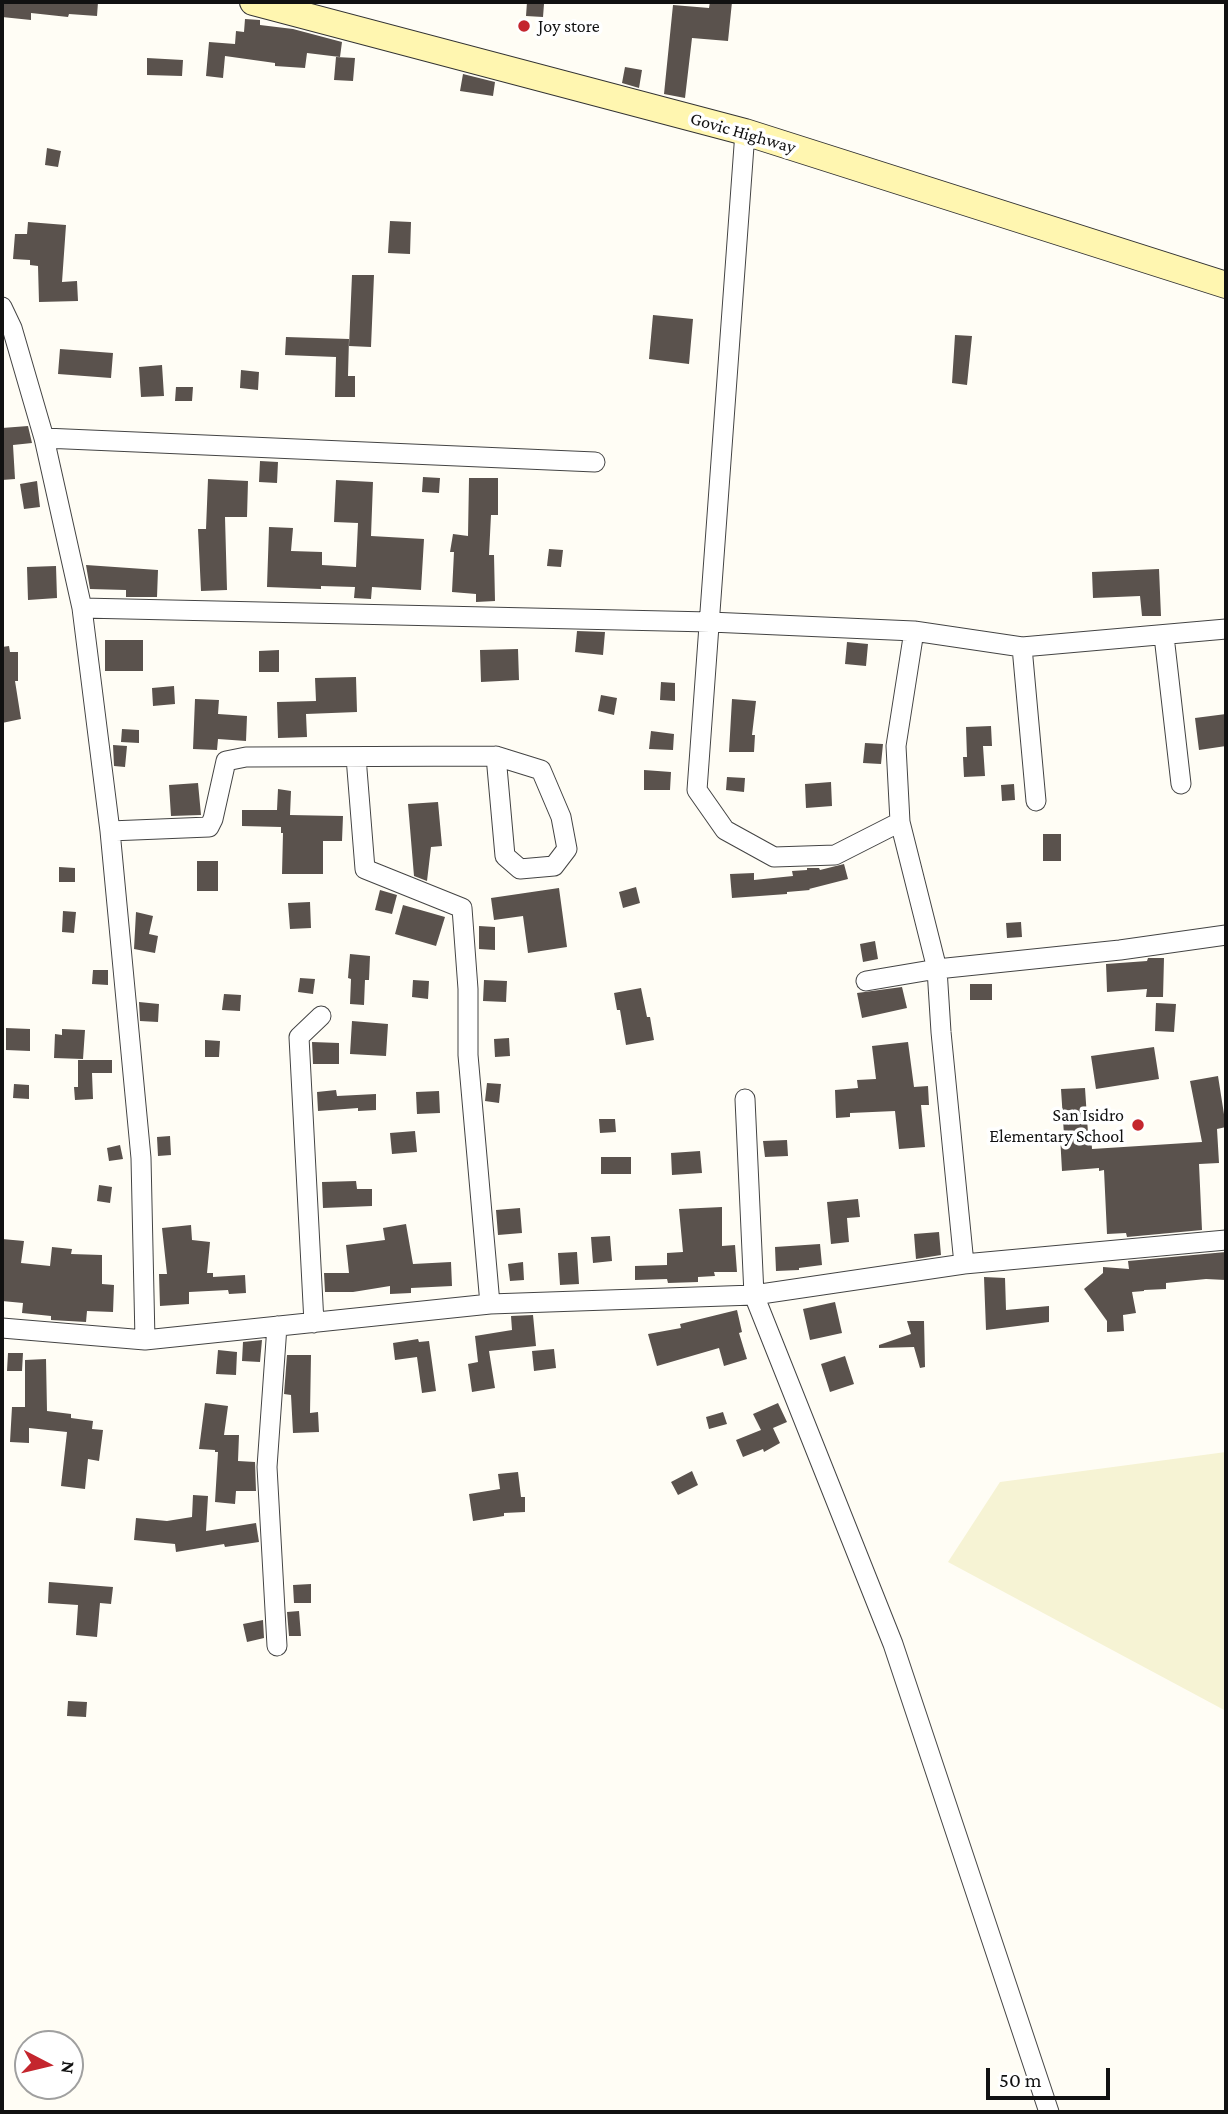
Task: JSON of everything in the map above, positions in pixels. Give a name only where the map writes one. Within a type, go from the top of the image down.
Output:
[{"type":"main road","name":"Govic Highway","points":[[253,2],[745,132],[1226,285]]},
{"type":"street","points":[[745,132],[697,790],[725,830],[774,857],[835,855],[900,821]]},
{"type":"street","points":[[2,307],[12,328],[44,438],[82,608],[110,831],[141,1158],[145,1340]]},
{"type":"street","points":[[44,438],[596,462]]},
{"type":"street","points":[[82,608],[710,622],[914,631],[1022,647],[1226,629]]},
{"type":"street","points":[[914,631],[896,746],[900,821],[937,969],[964,1264]]},
{"type":"street","points":[[1164,636],[1181,784]]},
{"type":"street","points":[[1022,647],[1036,802]]},
{"type":"street","points":[[110,831],[209,827],[226,761],[246,757],[496,756],[541,770],[561,817],[567,849],[554,866],[520,869],[505,856],[496,756]]},
{"type":"street","points":[[356,757],[365,869],[463,908],[468,989],[468,1055],[490,1304]]},
{"type":"street","points":[[866,981],[937,969],[1120,950],[1226,935]]},
{"type":"street","points":[[314,1323],[299,1037],[321,1016]]},
{"type":"street","points":[[745,1098],[754,1295],[893,1644],[1049,2112]]},
{"type":"street","points":[[2,1328],[145,1340],[490,1304],[754,1295],[964,1264],[1226,1240]]},
{"type":"street","points":[[277,1326],[267,1467],[277,1646]]},
{"type":"shaded area","points":[[1226,1452],[1226,1711],[948,1562],[1000,1482]]},
{"type":"building","points":[[2,2],[98,2],[97,16],[69,14],[68,17],[31,13],[31,20],[2,17]]},
{"type":"building","points":[[527,2],[544,4],[543,17],[526,16]]},
{"type":"building","points":[[710,2],[732,2],[728,41],[692,38],[685,98],[664,94],[673,5],[709,8]]},
{"type":"building","points":[[245,19],[260,20],[260,25],[293,29],[342,42],[340,57],[307,53],[305,68],[275,66],[275,63],[225,56],[223,78],[206,76],[209,42],[235,44],[236,31],[244,32]]},
{"type":"building","points":[[336,57],[355,58],[353,81],[334,80]]},
{"type":"building","points":[[147,58],[183,60],[182,76],[147,75]]},
{"type":"building","points":[[625,67],[642,70],[639,88],[622,83]]},
{"type":"building","points":[[463,74],[495,82],[493,96],[460,91]]},
{"type":"building","points":[[47,148],[61,151],[58,167],[45,165]]},
{"type":"building","points":[[390,221],[411,222],[410,254],[388,253]]},
{"type":"building","points":[[28,222],[66,225],[62,282],[77,281],[78,301],[39,302],[38,266],[30,265],[30,260],[13,259],[15,234],[27,234]]},
{"type":"building","points":[[352,275],[374,275],[371,347],[349,346]]},
{"type":"building","points":[[653,315],[693,319],[689,364],[649,359]]},
{"type":"building","points":[[955,335],[972,336],[967,385],[952,383]]},
{"type":"building","points":[[286,337],[349,339],[348,376],[355,376],[355,397],[335,397],[336,357],[285,355]]},
{"type":"building","points":[[60,349],[113,353],[111,378],[58,374]]},
{"type":"building","points":[[162,365],[164,396],[141,397],[139,367]]},
{"type":"building","points":[[241,370],[259,372],[258,390],[240,388]]},
{"type":"building","points":[[176,387],[193,387],[192,401],[175,401]]},
{"type":"building","points":[[28,426],[32,443],[13,445],[15,479],[2,480],[2,428]]},
{"type":"building","points":[[260,461],[278,462],[277,483],[259,482]]},
{"type":"building","points":[[423,477],[440,478],[439,493],[422,492]]},
{"type":"building","points":[[469,478],[498,478],[498,515],[491,515],[489,555],[494,555],[495,601],[476,602],[476,594],[452,592],[454,552],[450,552],[453,534],[468,536]]},
{"type":"building","points":[[208,479],[248,481],[247,517],[225,517],[227,590],[201,591],[198,529],[206,529]]},
{"type":"building","points":[[336,480],[373,482],[371,536],[424,539],[421,590],[372,587],[371,599],[354,598],[355,587],[267,587],[269,527],[293,528],[291,551],[322,552],[322,565],[356,567],[358,523],[334,522]]},
{"type":"building","points":[[37,481],[40,507],[24,509],[20,484]]},
{"type":"building","points":[[549,549],[563,550],[561,567],[547,566]]},
{"type":"building","points":[[86,565],[158,570],[157,597],[126,597],[126,590],[90,589]]},
{"type":"building","points":[[56,566],[57,598],[28,600],[27,567]]},
{"type":"building","points":[[1159,569],[1161,616],[1142,616],[1140,596],[1093,598],[1092,572]]},
{"type":"building","points":[[577,631],[605,632],[603,655],[575,652]]},
{"type":"building","points":[[105,640],[143,640],[143,671],[105,671]]},
{"type":"building","points":[[847,642],[868,644],[866,666],[845,664]]},
{"type":"building","points":[[9,646],[10,652],[18,652],[18,681],[15,681],[21,719],[2,723],[2,647]]},
{"type":"building","points":[[518,649],[519,680],[481,682],[480,650]]},
{"type":"building","points":[[279,650],[279,672],[259,672],[259,651]]},
{"type":"building","points":[[356,677],[357,712],[306,714],[307,737],[278,738],[277,702],[316,701],[315,678]]},
{"type":"building","points":[[661,682],[675,683],[675,701],[660,700]]},
{"type":"building","points":[[174,686],[175,704],[153,706],[152,688]]},
{"type":"building","points":[[601,695],[617,698],[614,715],[598,711]]},
{"type":"building","points":[[195,699],[219,700],[218,714],[247,716],[246,741],[218,739],[217,750],[193,749]]},
{"type":"building","points":[[732,699],[756,701],[752,735],[755,735],[754,752],[729,752]]},
{"type":"building","points":[[1226,714],[1226,746],[1199,750],[1195,718]]},
{"type":"building","points":[[991,726],[992,746],[983,746],[985,776],[964,777],[963,757],[967,757],[966,727]]},
{"type":"building","points":[[122,729],[139,730],[139,743],[121,742]]},
{"type":"building","points":[[651,731],[674,734],[673,750],[649,749]]},
{"type":"building","points":[[865,743],[883,744],[881,764],[863,763]]},
{"type":"building","points":[[113,745],[127,746],[125,767],[114,766]]},
{"type":"building","points":[[644,770],[671,772],[670,790],[644,790]]},
{"type":"building","points":[[727,777],[745,778],[744,792],[726,790]]},
{"type":"building","points":[[831,782],[832,806],[806,808],[805,784]]},
{"type":"building","points":[[198,783],[201,815],[171,816],[169,785]]},
{"type":"building","points":[[1014,784],[1015,800],[1002,801],[1001,785]]},
{"type":"building","points":[[278,789],[291,791],[290,815],[343,816],[342,841],[323,841],[323,874],[282,874],[281,827],[242,826],[242,810],[277,810]]},
{"type":"building","points":[[438,802],[442,846],[431,847],[427,881],[414,876],[408,804]]},
{"type":"building","points":[[1043,834],[1061,834],[1061,861],[1043,861]]},
{"type":"building","points":[[197,861],[218,861],[218,891],[197,891]]},
{"type":"building","points":[[844,864],[848,879],[787,894],[732,898],[730,874],[754,873],[754,880],[793,876],[792,871],[807,868],[820,870]]},
{"type":"building","points":[[59,867],[75,868],[75,882],[59,882]]},
{"type":"building","points":[[636,887],[640,903],[623,908],[619,892]]},
{"type":"building","points":[[559,888],[567,947],[528,953],[523,916],[494,920],[491,898]]},
{"type":"building","points":[[380,890],[397,895],[392,914],[375,910]]},
{"type":"building","points":[[310,902],[311,928],[290,929],[288,903]]},
{"type":"building","points":[[403,905],[445,917],[436,946],[395,934]]},
{"type":"building","points":[[63,911],[76,912],[74,933],[62,932]]},
{"type":"building","points":[[136,912],[153,916],[149,934],[158,936],[155,953],[134,949]]},
{"type":"building","points":[[1021,922],[1022,937],[1007,938],[1006,923]]},
{"type":"building","points":[[479,926],[495,927],[495,950],[479,949]]},
{"type":"building","points":[[875,941],[878,959],[863,962],[860,944]]},
{"type":"building","points":[[350,954],[370,956],[364,1005],[350,1004]]},
{"type":"building","points":[[1148,958],[1164,958],[1163,997],[1146,997],[1147,989],[1107,992],[1106,964],[1147,961]]},
{"type":"building","points":[[93,970],[108,970],[108,985],[92,984]]},
{"type":"building","points":[[300,978],[315,979],[313,994],[298,992]]},
{"type":"building","points":[[413,980],[429,981],[428,999],[412,997]]},
{"type":"building","points":[[484,980],[507,981],[506,1002],[483,1001]]},
{"type":"building","points":[[970,984],[992,984],[992,1000],[970,1000]]},
{"type":"building","points":[[902,987],[907,1008],[862,1018],[857,993]]},
{"type":"building","points":[[641,988],[654,1040],[626,1045],[614,993]]},
{"type":"building","points":[[224,994],[241,995],[240,1011],[222,1010]]},
{"type":"building","points":[[139,1002],[159,1004],[158,1022],[140,1021]]},
{"type":"building","points":[[1156,1003],[1176,1004],[1174,1032],[1155,1031]]},
{"type":"building","points":[[352,1021],[388,1024],[386,1056],[350,1054]]},
{"type":"building","points":[[6,1028],[30,1029],[30,1051],[6,1050]]},
{"type":"building","points":[[62,1029],[85,1030],[83,1059],[54,1058],[55,1034],[62,1035]]},
{"type":"building","points":[[509,1038],[510,1056],[495,1057],[494,1039]]},
{"type":"building","points":[[205,1040],[220,1041],[219,1057],[205,1057]]},
{"type":"building","points":[[312,1042],[339,1043],[339,1064],[313,1064]]},
{"type":"building","points":[[908,1042],[914,1087],[928,1086],[929,1105],[921,1105],[925,1147],[899,1149],[895,1111],[850,1113],[850,1117],[836,1118],[835,1090],[858,1088],[857,1080],[876,1079],[872,1046]]},
{"type":"building","points":[[1154,1047],[1159,1079],[1096,1089],[1091,1056]]},
{"type":"building","points":[[78,1060],[112,1060],[112,1073],[92,1073],[93,1099],[75,1100]]},
{"type":"building","points":[[1218,1076],[1226,1127],[1217,1129],[1219,1163],[1199,1164],[1202,1230],[1127,1237],[1126,1233],[1107,1234],[1104,1170],[1099,1171],[1099,1168],[1062,1171],[1060,1135],[1064,1135],[1061,1089],[1085,1088],[1088,1133],[1091,1133],[1092,1149],[1202,1142],[1190,1081]]},
{"type":"building","points":[[487,1083],[501,1084],[499,1103],[485,1101]]},
{"type":"building","points":[[14,1084],[29,1085],[29,1099],[13,1098]]},
{"type":"building","points":[[336,1090],[337,1096],[376,1094],[376,1110],[358,1111],[358,1108],[318,1111],[317,1092]]},
{"type":"building","points":[[439,1091],[440,1113],[417,1114],[416,1092]]},
{"type":"building","points":[[599,1119],[615,1119],[616,1132],[600,1133]]},
{"type":"building","points":[[415,1131],[417,1152],[392,1154],[390,1133]]},
{"type":"building","points":[[170,1136],[171,1155],[158,1156],[157,1137]]},
{"type":"building","points":[[787,1140],[788,1156],[765,1157],[763,1141]]},
{"type":"building","points":[[120,1145],[123,1159],[109,1161],[107,1148]]},
{"type":"building","points":[[700,1151],[702,1173],[672,1175],[671,1153]]},
{"type":"building","points":[[601,1157],[631,1157],[631,1174],[601,1174]]},
{"type":"building","points":[[356,1181],[357,1189],[372,1189],[372,1206],[323,1208],[322,1182]]},
{"type":"building","points":[[99,1185],[112,1187],[110,1203],[97,1201]]},
{"type":"building","points":[[858,1199],[860,1217],[847,1218],[849,1242],[831,1244],[827,1202]]},
{"type":"building","points":[[722,1207],[722,1246],[735,1245],[737,1272],[714,1272],[715,1276],[698,1277],[698,1282],[635,1280],[635,1266],[667,1265],[667,1253],[683,1252],[679,1209]]},
{"type":"building","points":[[520,1208],[522,1233],[498,1235],[496,1210]]},
{"type":"building","points":[[406,1224],[413,1264],[451,1262],[452,1286],[411,1288],[411,1293],[390,1294],[390,1286],[353,1292],[325,1292],[324,1273],[349,1273],[346,1245],[385,1240],[383,1228]]},
{"type":"building","points":[[191,1225],[192,1240],[210,1242],[207,1273],[213,1273],[213,1277],[245,1275],[246,1293],[229,1294],[228,1290],[189,1292],[189,1304],[160,1306],[159,1274],[167,1274],[162,1228]]},
{"type":"building","points":[[939,1232],[941,1255],[916,1259],[914,1234]]},
{"type":"building","points":[[610,1236],[612,1261],[593,1263],[591,1237]]},
{"type":"building","points":[[2,1239],[24,1241],[21,1263],[50,1266],[52,1247],[72,1249],[71,1254],[102,1255],[102,1284],[114,1285],[113,1312],[87,1311],[86,1322],[51,1320],[51,1316],[22,1313],[23,1303],[2,1301]]},
{"type":"building","points":[[820,1244],[822,1265],[776,1271],[775,1247]]},
{"type":"building","points":[[577,1252],[579,1284],[560,1285],[558,1253]]},
{"type":"building","points":[[1226,1252],[1226,1280],[1166,1283],[1166,1289],[1132,1292],[1136,1313],[1123,1315],[1124,1331],[1107,1332],[1107,1321],[1084,1289],[1103,1273],[1103,1267],[1129,1269],[1128,1261]]},
{"type":"building","points":[[523,1262],[524,1280],[510,1281],[508,1264]]},
{"type":"building","points":[[984,1277],[1005,1278],[1006,1310],[1049,1306],[1049,1322],[986,1330]]},
{"type":"building","points":[[835,1302],[842,1333],[810,1340],[803,1309]]},
{"type":"building","points":[[737,1310],[742,1332],[739,1333],[747,1359],[724,1366],[719,1348],[657,1366],[648,1334],[681,1328],[680,1324]]},
{"type":"building","points":[[533,1315],[536,1346],[489,1351],[495,1388],[472,1392],[468,1364],[478,1362],[475,1336],[512,1330],[511,1316]]},
{"type":"building","points":[[907,1321],[924,1321],[925,1367],[920,1368],[914,1347],[879,1348],[879,1345],[911,1334]]},
{"type":"building","points":[[418,1339],[419,1342],[429,1341],[436,1391],[422,1393],[417,1357],[395,1360],[393,1343]]},
{"type":"building","points":[[262,1340],[260,1362],[242,1361],[243,1342]]},
{"type":"building","points":[[554,1349],[556,1368],[534,1371],[532,1351]]},
{"type":"building","points":[[218,1350],[237,1352],[236,1375],[216,1374]]},
{"type":"building","points":[[8,1353],[23,1353],[22,1371],[7,1371]]},
{"type":"building","points":[[287,1355],[311,1355],[310,1413],[318,1412],[319,1432],[293,1433],[291,1395],[284,1394]]},
{"type":"building","points":[[845,1356],[854,1384],[830,1392],[821,1364]]},
{"type":"building","points":[[46,1359],[47,1411],[71,1414],[71,1418],[93,1421],[92,1429],[103,1430],[99,1461],[88,1459],[85,1489],[61,1486],[67,1432],[29,1428],[29,1443],[10,1442],[12,1407],[25,1407],[25,1360]]},
{"type":"building","points":[[205,1403],[228,1406],[224,1435],[239,1435],[238,1461],[255,1462],[256,1491],[236,1491],[235,1504],[215,1502],[218,1452],[199,1449]]},
{"type":"building","points":[[778,1403],[787,1422],[773,1428],[780,1443],[764,1452],[763,1449],[743,1457],[736,1440],[761,1430],[753,1414]]},
{"type":"building","points":[[723,1412],[727,1424],[709,1429],[706,1417]]},
{"type":"building","points":[[692,1471],[698,1485],[678,1495],[671,1482]]},
{"type":"building","points":[[518,1472],[521,1497],[525,1497],[525,1512],[504,1513],[504,1516],[473,1521],[469,1494],[500,1489],[498,1474]]},
{"type":"building","points":[[193,1495],[208,1496],[206,1531],[256,1523],[259,1542],[225,1547],[224,1544],[176,1552],[175,1544],[134,1540],[136,1518],[167,1521],[192,1517]]},
{"type":"building","points":[[49,1582],[113,1587],[111,1604],[100,1603],[97,1637],[76,1635],[78,1605],[48,1603]]},
{"type":"building","points":[[311,1584],[311,1603],[294,1603],[293,1585]]},
{"type":"building","points":[[299,1611],[301,1636],[289,1636],[287,1612]]},
{"type":"building","points":[[263,1620],[264,1638],[247,1642],[243,1624]]},
{"type":"building","points":[[68,1701],[87,1702],[86,1717],[67,1716]]},
{"type":"place","name":"Joy store","points":[[524,26]]},
{"type":"place","name":"San Isidro Elementary School","points":[[1138,1125]]}]
